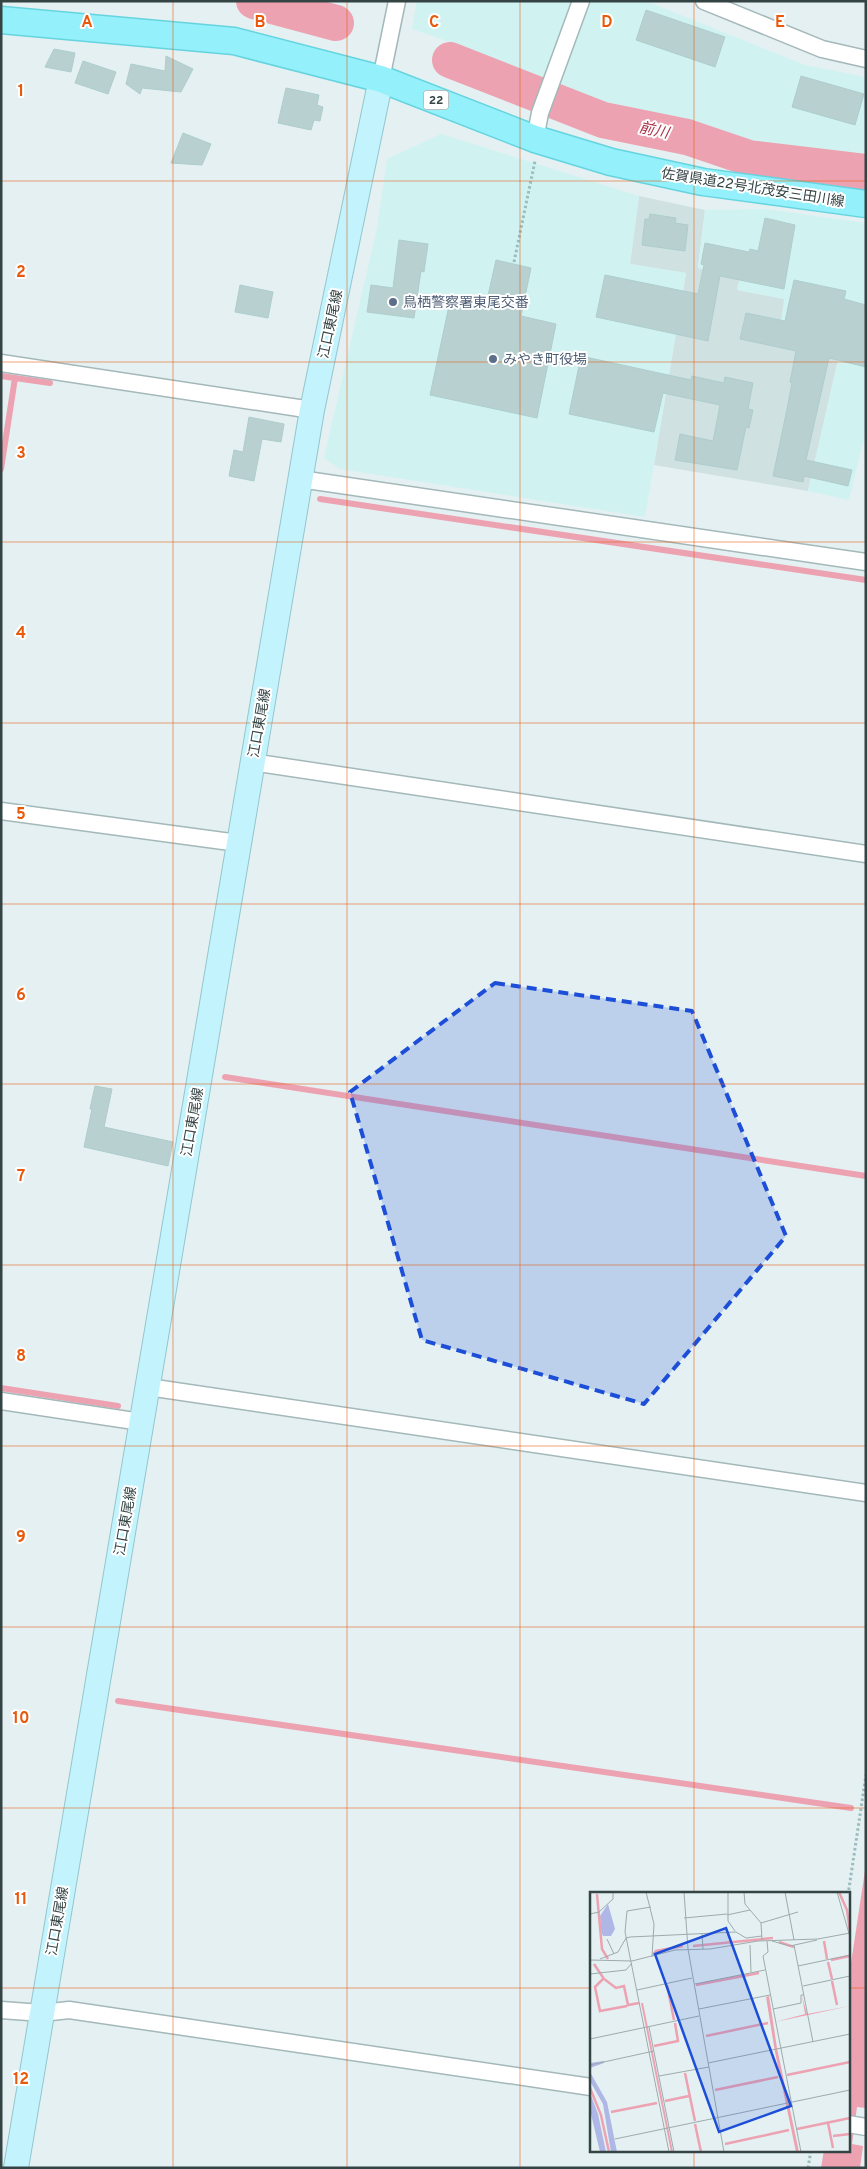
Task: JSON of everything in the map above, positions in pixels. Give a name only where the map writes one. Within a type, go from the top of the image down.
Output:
[{"type":"main road","name":"佐賀県道22号北茂安三田川線","points":[[1,20],[234,41],[381,79],[535,148],[703,182],[866,204]]},
{"type":"main road","name":"江口東尾線","points":[[16,2168],[312,410],[381,79]]},
{"type":"street","points":[[381,79],[397,1]]},
{"type":"street","points":[[535,148],[540,113],[581,1]]},
{"type":"street","points":[[704,1],[822,49],[866,59]]},
{"type":"street","points":[[1,363],[312,410]]},
{"type":"street","points":[[300,479],[866,562]]},
{"type":"street","points":[[252,762],[866,854]]},
{"type":"street","points":[[1,811],[238,843]]},
{"type":"street","points":[[148,1387],[866,1493]]},
{"type":"street","points":[[1,1401],[141,1422]]},
{"type":"street","points":[[1,2010],[42,2013],[69,2010],[590,2087]]},
{"type":"path","points":[[514,262],[535,148]]},
{"type":"path","points":[[848,1892],[866,1775]]},
{"type":"path","points":[[808,2168],[811,2152]]},
{"type":"highlighted area","points":[[495,983],[692,1011],[786,1236],[644,1404],[422,1340],[350,1092]]},
{"type":"shaded area","points":[[417,1],[646,1],[805,65],[866,77],[866,164],[754,150],[721,138],[609,110],[450,42],[412,29]]},
{"type":"shaded area","points":[[441,134],[639,196],[630,264],[686,273],[645,517],[340,469],[324,458],[377,228],[387,159]]},
{"type":"shaded area","points":[[639,196],[705,210],[698,268],[740,277],[738,290],[785,299],[781,322],[844,334],[808,491],[654,465],[686,273],[630,264]]},
{"type":"shaded area","points":[[765,209],[866,223],[866,430],[849,500],[808,491],[844,334],[781,323],[784,299],[737,290],[740,277],[698,268],[705,210]]},
{"type":"shaded area","points":[[866,1864],[866,2108],[857,2107],[852,2144],[863,2146],[860,2168],[821,2168],[824,2152],[850,2152],[850,1970]]},
{"type":"building","points":[[646,10],[725,37],[715,67],[636,40]]},
{"type":"building","points":[[54,49],[75,53],[71,72],[45,67]]},
{"type":"building","points":[[166,56],[193,69],[181,92],[142,88],[140,94],[126,84],[131,64],[165,71]]},
{"type":"building","points":[[83,61],[116,72],[108,94],[75,83]]},
{"type":"building","points":[[801,76],[864,94],[855,125],[792,107]]},
{"type":"building","points":[[286,88],[319,95],[317,105],[323,107],[320,121],[314,120],[311,130],[278,123]]},
{"type":"building","points":[[183,133],[211,144],[202,165],[171,163]]},
{"type":"building","points":[[650,214],[676,218],[675,223],[688,225],[685,251],[642,245],[645,219],[649,219]]},
{"type":"building","points":[[765,218],[795,225],[784,289],[720,276],[708,341],[596,317],[605,275],[698,294],[704,265],[701,264],[705,243],[749,252],[750,249],[758,251]]},
{"type":"building","points":[[399,240],[428,244],[424,272],[421,271],[414,318],[367,312],[371,285],[393,288]]},
{"type":"building","name":"みやき町役場","points":[[496,260],[531,268],[521,316],[556,324],[537,418],[430,395],[450,301],[485,309]]},
{"type":"building","points":[[794,280],[846,291],[844,299],[866,305],[866,367],[829,358],[806,460],[852,470],[848,486],[804,476],[803,482],[773,476],[792,383],[790,382],[796,351],[740,339],[746,313],[785,321]]},
{"type":"building","points":[[240,285],[273,292],[268,318],[235,312]]},
{"type":"building","points":[[581,356],[691,380],[692,376],[724,383],[725,377],[753,383],[748,409],[753,410],[749,428],[746,427],[737,470],[675,460],[680,434],[713,441],[720,405],[663,393],[654,432],[569,414]]},
{"type":"building","points":[[249,417],[284,424],[281,442],[262,439],[254,481],[229,476],[234,450],[243,452]]},
{"type":"building","points":[[95,1086],[112,1089],[104,1127],[173,1142],[168,1166],[84,1147]]},
{"type":"waterway","name":"前川","points":[[254,1],[336,23]]},
{"type":"waterway","name":"前川","points":[[450,60],[603,120],[687,137],[749,158],[866,172]]},
{"type":"waterway","points":[[1,376],[15,378]]},
{"type":"waterway","points":[[1,469],[15,378],[50,383]]},
{"type":"waterway","points":[[320,499],[866,580]]},
{"type":"waterway","points":[[225,1077],[866,1176]]},
{"type":"waterway","points":[[1,1388],[118,1406]]},
{"type":"waterway","points":[[118,1701],[851,1808]]},
{"type":"place","name":"鳥栖警察署東尾交番","points":[[393,302]]},
{"type":"place","name":"みやき町役場","points":[[493,359]]}]
